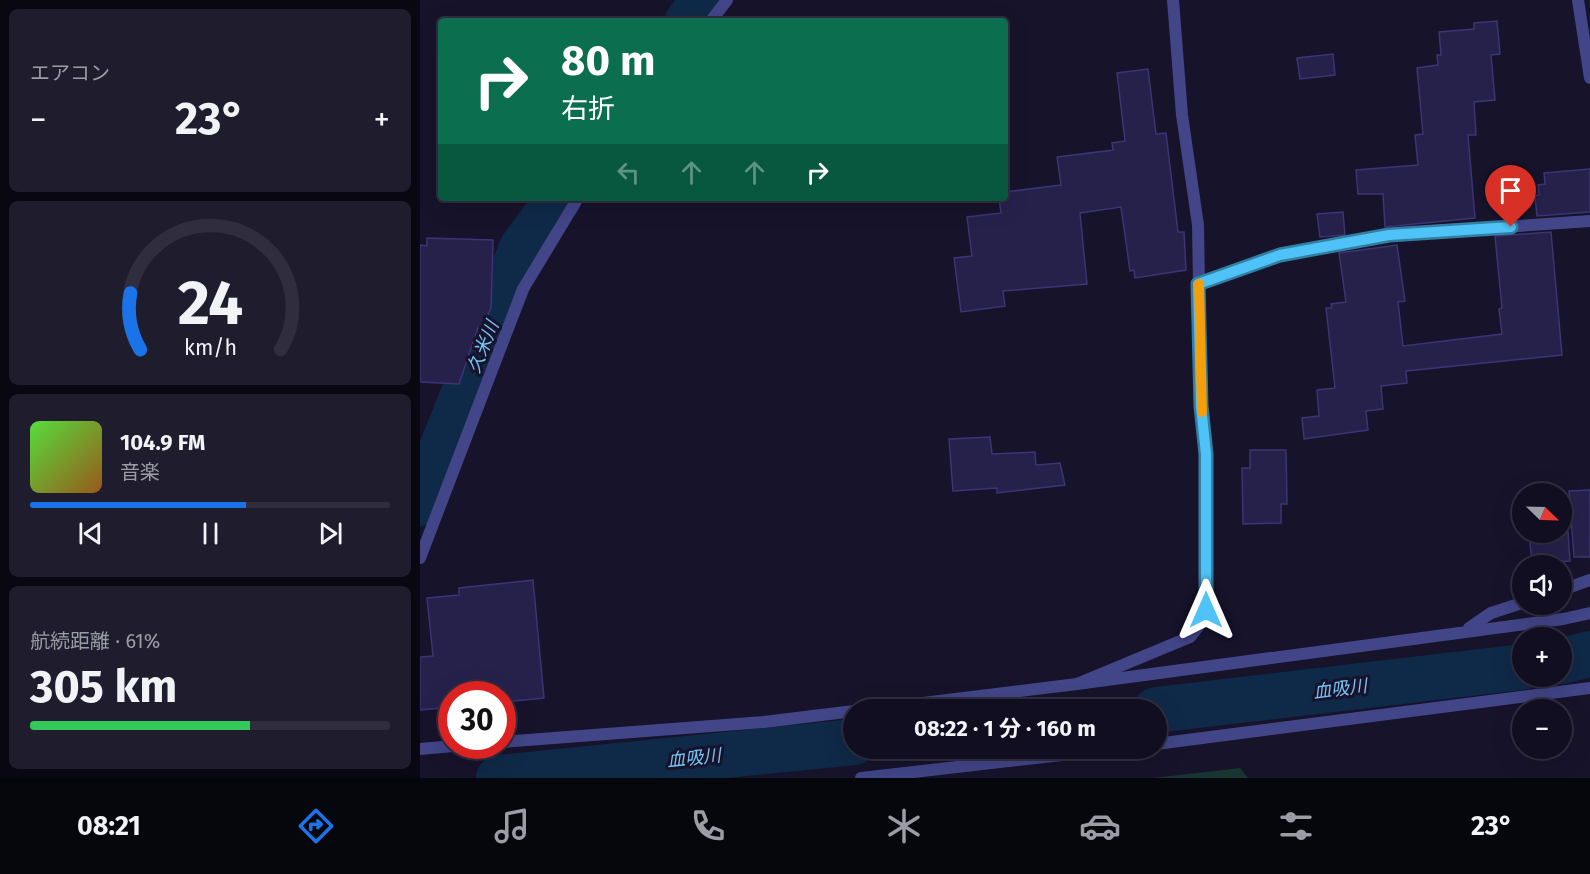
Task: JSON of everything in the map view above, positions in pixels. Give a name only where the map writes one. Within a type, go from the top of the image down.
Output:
[{"type":"street","points":[[713,18],[727,0]]},
{"type":"street","points":[[1077,684],[1190,637],[1201,623],[1206,610],[1206,454],[1201,406],[1198,225],[1182,115],[1173,0]]},
{"type":"street","points":[[1578,0],[1590,78]]},
{"type":"street","points":[[420,558],[524,289],[576,201]]},
{"type":"street","points":[[1198,284],[1280,255],[1389,235],[1590,221]]},
{"type":"street","points":[[1572,587],[1590,580]]},
{"type":"street","points":[[1462,632],[1491,613],[1512,606]]},
{"type":"street","points":[[955,699],[1590,613]]},
{"type":"street","points":[[1167,743],[1590,688]]},
{"type":"street","points":[[516,741],[764,722],[843,712]]},
{"type":"street","points":[[420,749],[438,747]]},
{"type":"street","points":[[861,778],[1027,759]]},
{"type":"green space","points":[[1240,768],[1248,778],[1153,778]]},
{"type":"building","points":[[1497,21],[1500,54],[1491,55],[1495,100],[1474,102],[1476,135],[1468,135],[1475,218],[1385,227],[1383,194],[1358,194],[1356,170],[1418,165],[1415,135],[1423,134],[1417,68],[1438,65],[1437,55],[1441,55],[1439,32],[1474,29],[1474,23]]},
{"type":"building","points":[[1333,54],[1335,75],[1300,79],[1297,58]]},
{"type":"building","points":[[1148,69],[1156,134],[1166,133],[1178,232],[1184,232],[1186,270],[1135,278],[1134,270],[1130,271],[1121,207],[1080,213],[1087,284],[1003,291],[1005,306],[961,312],[954,258],[972,256],[967,217],[1001,213],[999,201],[1008,201],[1008,192],[1061,185],[1057,157],[1113,150],[1112,143],[1125,141],[1117,73]]},
{"type":"building","points":[[1590,169],[1590,212],[1537,216],[1535,196],[1539,195],[1538,185],[1545,184],[1544,173]]},
{"type":"building","points":[[1343,212],[1345,235],[1320,237],[1317,214]]},
{"type":"building","points":[[1551,232],[1562,355],[1406,371],[1407,383],[1381,386],[1383,409],[1366,411],[1368,430],[1304,439],[1302,418],[1319,416],[1317,390],[1335,388],[1326,308],[1332,308],[1331,304],[1346,302],[1339,253],[1397,245],[1405,301],[1398,302],[1403,346],[1502,334],[1499,309],[1502,308],[1495,236]]},
{"type":"building","points":[[427,238],[493,240],[491,308],[481,330],[478,328],[459,384],[420,382],[420,245],[427,246]]},
{"type":"building","points":[[990,437],[992,454],[1035,452],[1036,465],[1060,463],[1065,485],[997,493],[997,488],[953,491],[949,439]]},
{"type":"building","points":[[1250,450],[1286,450],[1287,504],[1281,504],[1281,523],[1243,524],[1242,468],[1250,468]]},
{"type":"building","points":[[1590,490],[1590,557],[1574,557],[1572,491]]},
{"type":"building","points":[[1530,543],[1569,543],[1570,555],[1531,555]]},
{"type":"building","points":[[533,580],[544,698],[516,701],[516,681],[438,681],[438,708],[420,710],[420,657],[433,656],[427,598],[459,595],[459,588]]},
{"type":"waterway","name":"久米川","points":[[690,18],[704,0]]},
{"type":"waterway","name":"久米川","points":[[420,503],[522,248],[557,201]]},
{"type":"waterway","name":"血吸川","points":[[1572,658],[1590,654]]},
{"type":"waterway","name":"血吸川","points":[[1167,709],[1512,668]]},
{"type":"waterway","name":"血吸川","points":[[499,778],[843,743]]},
{"type":"slow traffic","points":[[1199,284],[1202,412]]},
{"type":"route","points":[[1206,610],[1206,454],[1201,406],[1198,284],[1280,255],[1389,235],[1511,227]]}]
